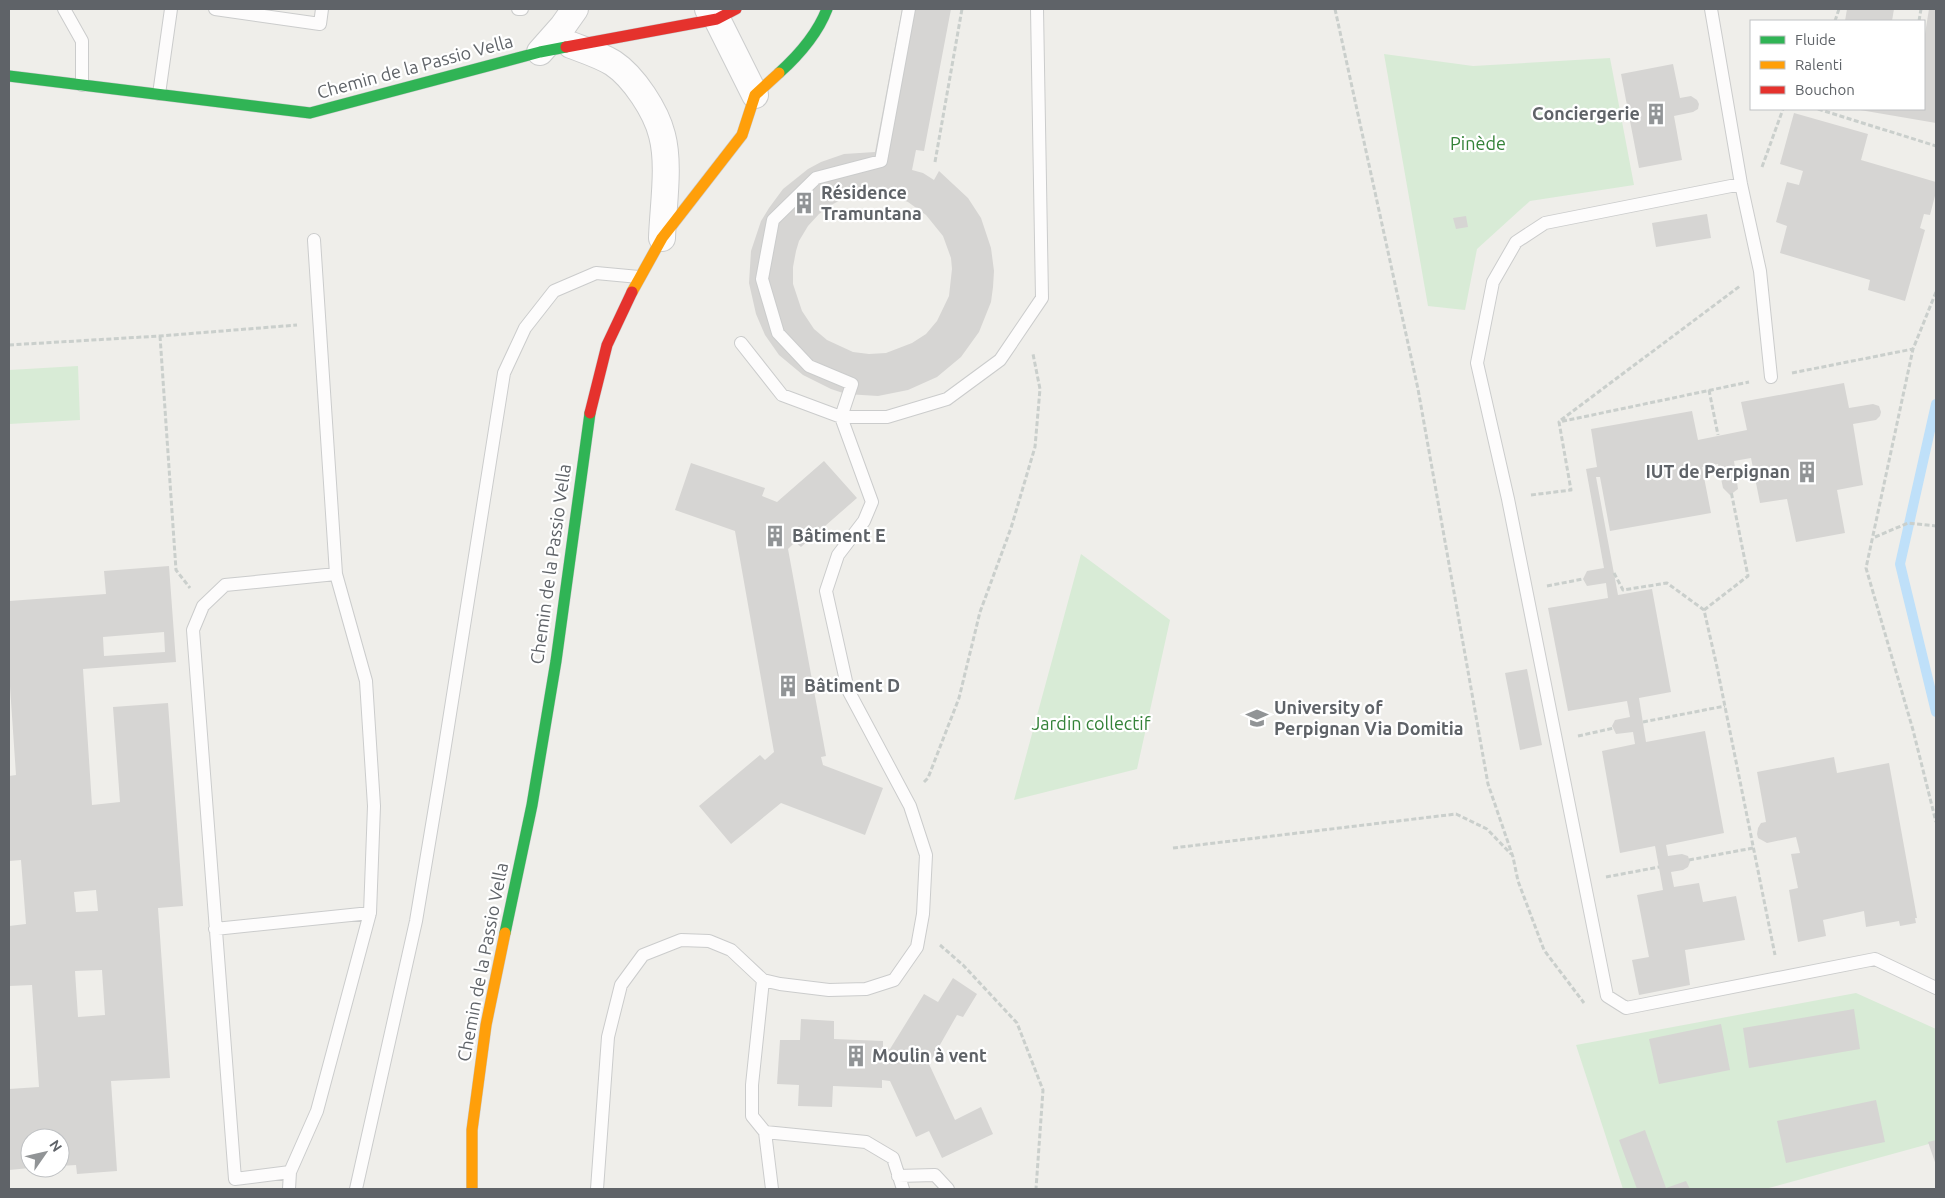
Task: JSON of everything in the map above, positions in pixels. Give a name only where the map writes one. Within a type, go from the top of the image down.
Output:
[{"type":"street","points":[[540,52],[564,26],[575,9]]},
{"type":"street","name":"Chemin de la Passio Vella","points":[[472,1189],[472,1130],[486,1025],[532,805],[556,662],[589,415],[606,345],[639,277],[662,238],[742,135],[755,95],[798,56],[821,24],[827,9]]},
{"type":"street","name":"Chemin de la Passio Vella","points":[[9,76],[310,113],[540,52],[719,11]]},
{"type":"street","points":[[719,11],[755,95]]},
{"type":"street","points":[[570,45],[613,64],[632,82],[650,106],[662,135],[665,160],[662,238]]},
{"type":"lane","points":[[64,9],[82,41],[82,85]]},
{"type":"lane","points":[[159,94],[171,9]]},
{"type":"lane","points":[[215,9],[320,24],[322,9]]},
{"type":"lane","points":[[597,1189],[608,1037],[621,985],[643,955],[680,940],[709,941],[731,950],[762,980],[829,990],[866,989],[894,980],[917,947],[923,914],[926,855],[910,806],[848,690],[826,591],[838,554],[864,521],[872,502],[841,417],[852,384],[809,366],[778,333],[762,279],[773,220],[816,178],[881,161],[909,9]]},
{"type":"lane","points":[[741,344],[782,395],[841,417],[887,417],[948,399],[1000,360],[1042,298],[1037,9]]},
{"type":"lane","points":[[1711,9],[1740,184],[1760,270],[1771,377]]},
{"type":"lane","points":[[1740,184],[1545,223],[1516,242],[1493,282],[1477,363],[1508,498],[1607,996],[1626,1008],[1875,959],[1936,988]]},
{"type":"lane","points":[[289,1189],[290,1172],[317,1111],[370,913],[374,806],[366,681],[336,574],[314,240]]},
{"type":"lane","points":[[356,1189],[416,921],[504,373],[525,328],[554,291],[596,273],[639,277]]},
{"type":"lane","points":[[290,1172],[235,1179],[193,630],[203,606],[225,585],[336,574]]},
{"type":"lane","points":[[215,929],[370,913]]},
{"type":"lane","points":[[762,980],[752,1085],[752,1116],[765,1132],[772,1189]]},
{"type":"lane","points":[[765,1132],[866,1142],[893,1158],[902,1189]]},
{"type":"lane","points":[[898,1176],[934,1175],[948,1189]]},
{"type":"path","points":[[935,162],[962,9]]},
{"type":"path","points":[[1335,9],[1418,389],[1488,784],[1513,857],[1518,880],[1544,950],[1584,1004],[1626,1008]]},
{"type":"path","points":[[1746,210],[1783,110]]},
{"type":"path","points":[[1821,110],[1936,146]]},
{"type":"path","points":[[1558,422],[1760,270]]},
{"type":"path","points":[[1936,292],[1914,349],[1866,568],[1913,730],[1936,822]]},
{"type":"path","points":[[906,799],[928,778],[958,698],[980,612],[1011,528],[1035,447],[1040,389],[1026,321]]},
{"type":"path","points":[[9,345],[320,324]]},
{"type":"path","points":[[160,336],[176,570],[203,606]]},
{"type":"path","points":[[1558,422],[1914,349]]},
{"type":"path","points":[[1709,390],[1718,435]]},
{"type":"path","points":[[1508,498],[1571,490],[1558,422]]},
{"type":"path","points":[[1704,610],[1748,576],[1731,492]]},
{"type":"path","points":[[1874,537],[1910,522],[1925,526],[1936,526]]},
{"type":"path","points":[[1614,573],[1623,590],[1667,583],[1704,610],[1780,978]]},
{"type":"path","points":[[1526,590],[1583,579]]},
{"type":"path","points":[[1643,722],[1725,706]]},
{"type":"path","points":[[1556,740],[1614,728]]},
{"type":"path","points":[[1173,848],[1456,814],[1486,829],[1513,857]]},
{"type":"path","points":[[1689,860],[1753,848]]},
{"type":"path","points":[[1583,882],[1659,866]]},
{"type":"path","points":[[920,928],[963,964],[1017,1023],[1043,1090],[1036,1189]]},
{"type":"green space","name":"Pinède","points":[[1384,54],[1473,66],[1610,58],[1634,185],[1530,201],[1477,249],[1465,310],[1428,306]]},
{"type":"green space","points":[[78,366],[80,420],[9,424],[9,370]]},
{"type":"green space","name":"Jardin collectif","points":[[1081,554],[1170,620],[1137,769],[1014,800]]},
{"type":"green space","points":[[1856,993],[1936,1029],[1936,1142],[1765,1189],[1623,1189],[1576,1045]]},
{"type":"building","name":"Résidence Tramuntana","points":[[902,9],[951,9],[924,151],[916,150],[912,170],[923,173],[934,180],[939,171],[968,198],[981,218],[991,248],[994,271],[991,302],[979,332],[961,357],[937,377],[908,390],[878,396],[846,394],[831,389],[803,375],[779,355],[765,335],[756,314],[749,283],[751,251],[761,221],[783,189],[808,169],[821,162],[844,154],[875,152]],"holes":[[[865,194],[893,196],[908,202],[926,215],[943,236],[951,258],[952,269],[949,296],[937,321],[926,334],[912,343],[886,353],[869,354],[853,352],[827,340],[814,329],[802,311],[793,284],[793,267],[796,251],[799,241],[808,226],[819,214],[833,204],[843,199]]]},
{"type":"building","points":[[1847,9],[1894,9],[1892,20],[1845,20]]},
{"type":"building","points":[[1929,9],[1936,9],[1936,123],[1860,110],[1925,110],[1925,34]]},
{"type":"building","name":"Conciergerie","points":[[1673,64],[1680,98],[1691,96],[1699,104],[1698,109],[1693,112],[1674,116],[1682,160],[1639,168],[1621,74]]},
{"type":"building","points":[[1794,113],[1868,134],[1861,160],[1936,182],[1936,192],[1930,215],[1924,214],[1920,228],[1925,230],[1905,301],[1868,290],[1870,280],[1780,253],[1787,226],[1776,222],[1787,182],[1799,185],[1803,171],[1780,164]]},
{"type":"building","points":[[1707,214],[1711,238],[1656,247],[1652,223]]},
{"type":"building","points":[[1466,216],[1468,227],[1456,229],[1453,218]]},
{"type":"building","points":[[1844,383],[1849,408],[1873,404],[1879,406],[1881,412],[1876,420],[1853,424],[1863,485],[1837,490],[1845,533],[1796,542],[1787,499],[1760,503],[1751,458],[1734,461],[1738,489],[1730,495],[1723,488],[1718,464],[1702,467],[1711,513],[1610,531],[1600,477],[1596,477],[1618,595],[1652,589],[1671,692],[1639,698],[1646,742],[1705,731],[1724,833],[1666,845],[1668,856],[1682,854],[1688,856],[1690,862],[1688,867],[1683,870],[1671,872],[1674,887],[1699,883],[1703,902],[1736,896],[1745,940],[1685,950],[1690,985],[1639,995],[1632,960],[1649,957],[1637,895],[1663,890],[1655,846],[1620,853],[1602,751],[1635,744],[1633,732],[1616,734],[1612,726],[1615,720],[1630,717],[1627,701],[1568,711],[1548,608],[1608,598],[1606,583],[1587,586],[1583,579],[1587,571],[1604,568],[1586,469],[1597,467],[1591,429],[1692,411],[1698,440],[1747,430],[1741,402]]},
{"type":"building","points":[[824,461],[857,498],[801,547],[795,542],[788,549],[826,756],[821,757],[823,765],[883,788],[865,835],[781,803],[731,844],[699,806],[760,755],[765,760],[774,752],[735,531],[675,510],[691,463],[765,488],[762,496],[777,502]]},
{"type":"building","points":[[169,566],[176,662],[83,669],[92,805],[120,802],[113,707],[168,703],[183,906],[158,908],[170,1078],[111,1081],[117,1171],[77,1174],[76,1165],[70,1165],[70,1128],[20,1128],[20,1169],[9,1170],[9,1089],[39,1087],[32,985],[9,986],[9,926],[26,924],[21,860],[9,861],[9,776],[16,775],[9,672],[9,601],[106,594],[104,571]],"holes":[[[164,632],[165,652],[104,656],[103,637]],[[96,890],[98,911],[76,912],[74,892]],[[102,970],[105,1015],[78,1017],[75,971]]]},
{"type":"building","points":[[1527,669],[1542,745],[1520,750],[1505,673]]},
{"type":"building","points":[[1834,757],[1837,773],[1889,763],[1917,918],[1915,918],[1916,923],[1900,926],[1899,921],[1866,927],[1864,911],[1823,920],[1826,936],[1798,942],[1789,890],[1798,888],[1791,854],[1800,853],[1796,837],[1767,843],[1758,838],[1758,828],[1761,823],[1766,822],[1757,772]]},
{"type":"building","name":"Moulin à vent","points":[[953,978],[977,994],[963,1017],[957,1015],[929,1064],[955,1120],[981,1107],[993,1134],[942,1158],[929,1131],[916,1137],[890,1081],[882,1080],[882,1088],[833,1086],[832,1107],[798,1106],[799,1085],[777,1084],[780,1040],[800,1040],[801,1019],[834,1021],[834,1039],[883,1041],[883,1048],[890,1049],[924,994],[938,1002]]},
{"type":"building","points":[[1854,1009],[1860,1049],[1749,1068],[1743,1028]]},
{"type":"building","points":[[1721,1024],[1730,1070],[1659,1084],[1649,1039]]},
{"type":"building","points":[[1876,1100],[1885,1142],[1786,1163],[1777,1121]]},
{"type":"building","points":[[1645,1130],[1666,1188],[1686,1181],[1690,1189],[1637,1189],[1619,1140]]},
{"type":"building","points":[[1936,1140],[1936,1165],[1928,1142]]},
{"type":"waterway","points":[[1936,404],[1900,564],[1936,712]]},
{"type":"traffic: fast","points":[[779,73],[807,44],[827,9]]},
{"type":"traffic: fast","points":[[9,76],[310,113],[540,52],[566,47]]},
{"type":"traffic: fast","points":[[505,933],[532,805],[556,661],[590,413]]},
{"type":"traffic: slow","points":[[632,292],[662,238],[742,135],[755,95],[779,73]]},
{"type":"traffic: slow","points":[[472,1189],[472,1130],[486,1025],[505,933]]},
{"type":"traffic: jam","points":[[566,47],[717,19],[736,9]]},
{"type":"traffic: jam","points":[[590,413],[607,345],[632,292]]},
{"type":"place","name":"Conciergerie","points":[[1656,114]]},
{"type":"place","name":"Résidence Tramuntana","points":[[804,203]]},
{"type":"place","name":"IUT de Perpignan","points":[[1807,472]]},
{"type":"place","name":"Bâtiment E","points":[[775,536]]},
{"type":"place","name":"Bâtiment D","points":[[788,686]]},
{"type":"place","name":"University of Perpignan Via Domitia","points":[[1257,718]]},
{"type":"place","name":"Moulin à vent","points":[[856,1056]]}]
